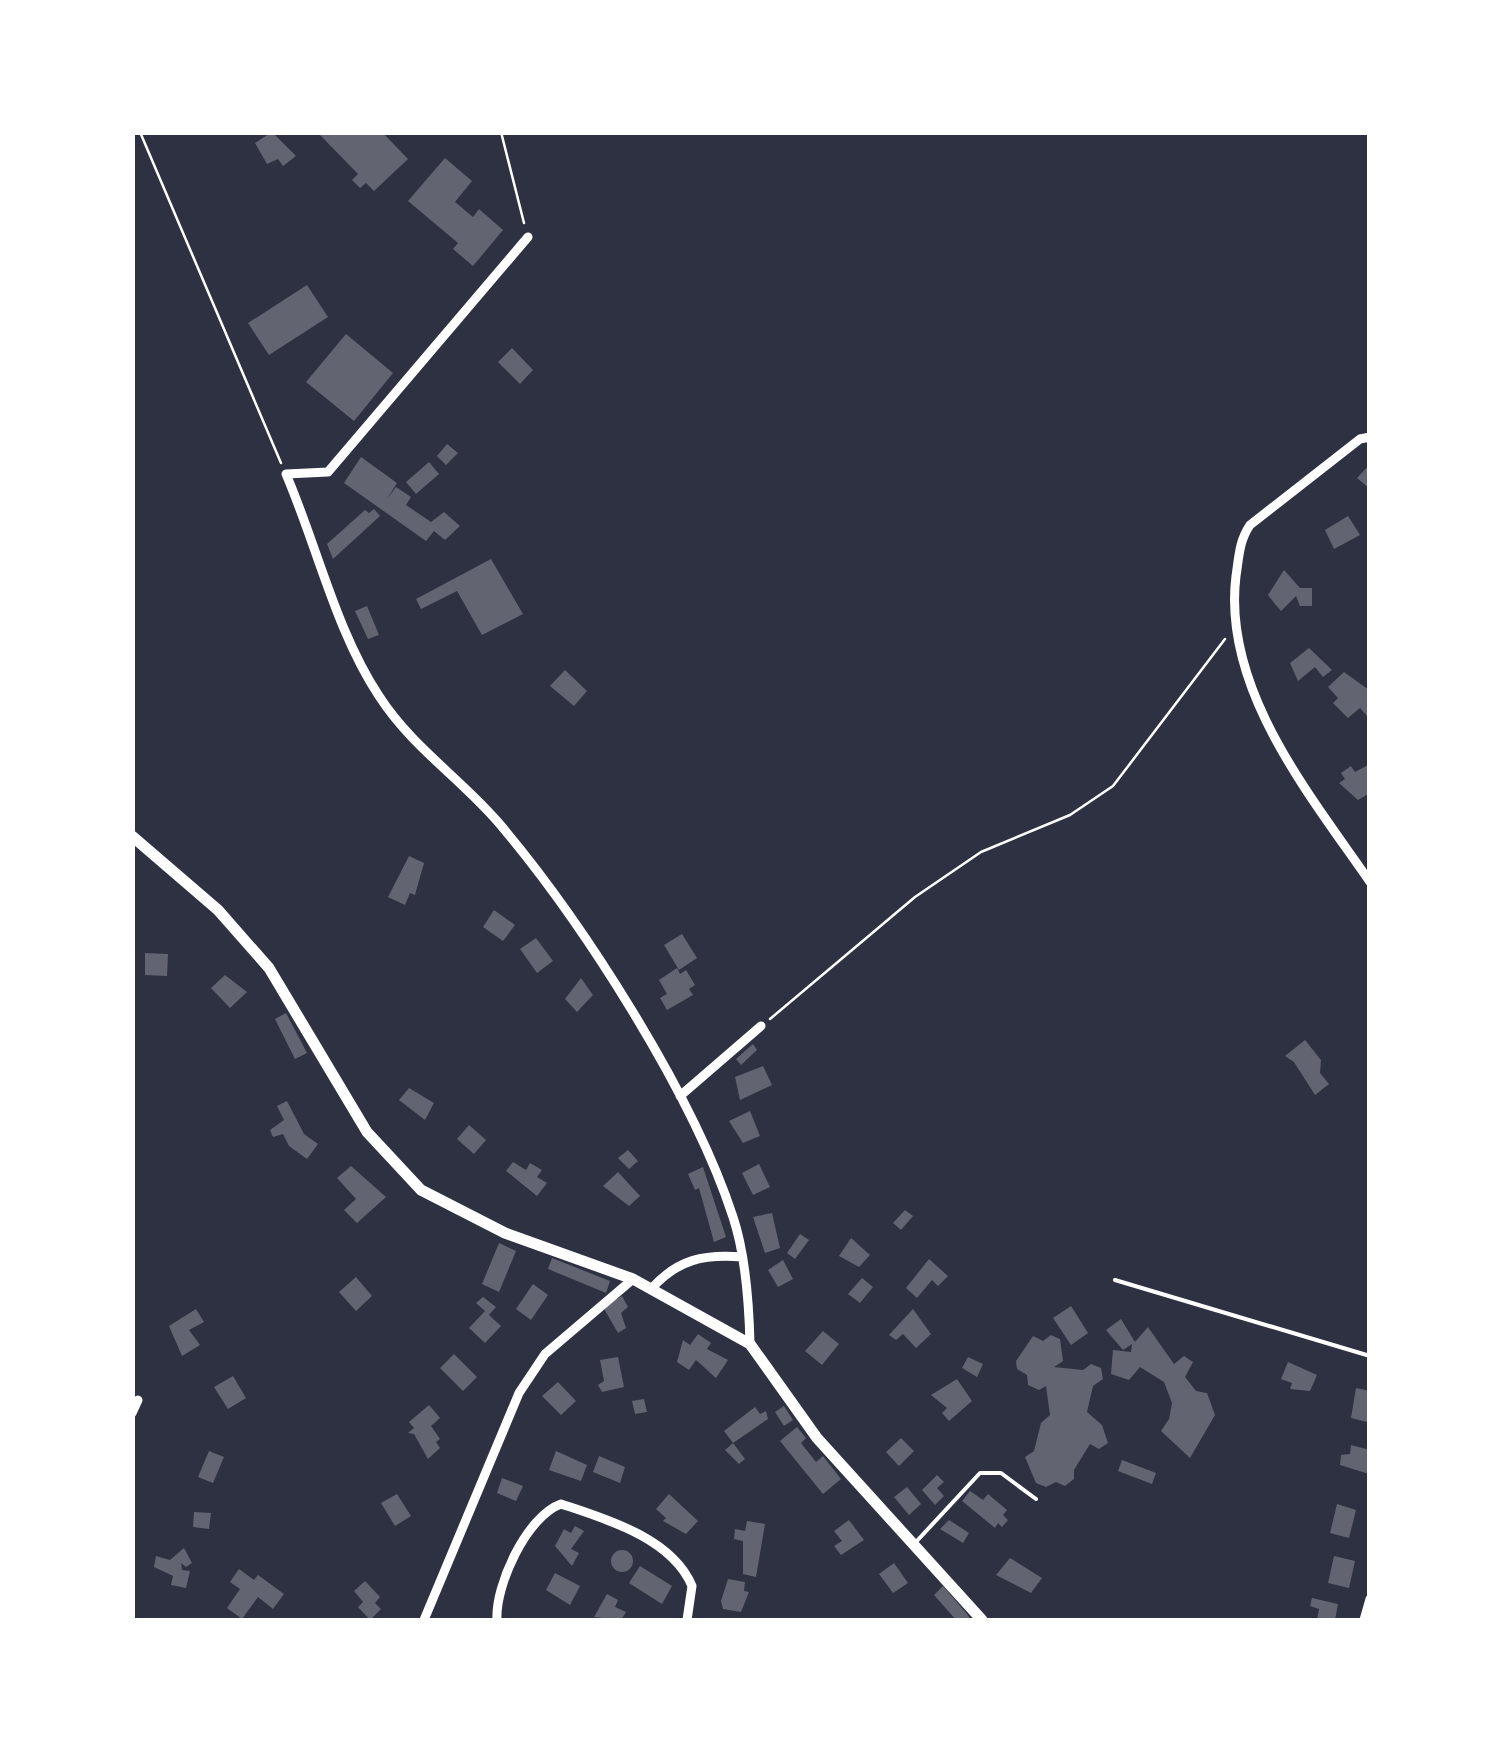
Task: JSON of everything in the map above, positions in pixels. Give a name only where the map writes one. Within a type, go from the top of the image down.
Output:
[{"type":"street","points":[[528,237],[328,472],[286,474],[350,640],[379,696],[415,745],[475,798],[526,857],[606,973],[680,1096],[733,1216],[742,1258],[750,1344]]},
{"type":"street","points":[[1370,423],[1364,438],[1263,512],[1246,532],[1234,596],[1246,667],[1283,750],[1370,882]]},
{"type":"street","points":[[132,836],[218,910],[269,968],[360,1122],[380,1150],[421,1190],[506,1233],[633,1279],[750,1344],[817,1438],[982,1620]]},
{"type":"street","points":[[680,1096],[762,1026]]},
{"type":"street","points":[[651,1289],[670,1270],[694,1259],[711,1255],[742,1258]]},
{"type":"street","points":[[424,1620],[519,1393],[545,1354],[633,1279]]},
{"type":"street","points":[[132,1413],[138,1400]]},
{"type":"street","points":[[498,1620],[500,1597],[530,1533],[542,1514],[561,1504],[628,1527],[680,1568],[692,1586],[686,1620]]},
{"type":"street","points":[[1364,1620],[1370,1599]]},
{"type":"lane","points":[[1115,1280],[1370,1356]]},
{"type":"lane","points":[[915,1543],[980,1474],[1001,1472],[1036,1498]]},
{"type":"path","points":[[140,132],[286,474]]},
{"type":"path","points":[[502,132],[528,237]]},
{"type":"path","points":[[762,1026],[915,897],[981,852],[1070,815],[1113,786],[1218,646],[1237,628]]},
{"type":"building","points":[[272,132],[296,156],[283,166],[278,159],[267,164],[255,143]]},
{"type":"building","points":[[317,132],[382,132],[408,159],[374,191],[366,183],[360,188],[352,180],[358,174]]},
{"type":"building","points":[[445,158],[472,181],[455,202],[473,217],[479,209],[503,230],[473,266],[453,249],[458,243],[408,201]]},
{"type":"building","points":[[307,285],[328,317],[269,355],[248,323]]},
{"type":"building","points":[[346,334],[393,373],[354,421],[306,382]]},
{"type":"building","points":[[512,348],[533,370],[520,384],[498,362]]},
{"type":"building","points":[[447,444],[458,453],[446,465],[437,456]]},
{"type":"building","points":[[361,457],[397,483],[387,499],[396,487],[411,497],[406,505],[431,522],[444,512],[460,526],[445,540],[434,531],[426,541],[344,483]]},
{"type":"building","points":[[429,462],[439,474],[416,494],[406,482]]},
{"type":"building","points":[[1370,464],[1370,489],[1357,478]]},
{"type":"building","points":[[374,509],[380,516],[333,559],[327,544],[365,510],[369,513]]},
{"type":"building","points":[[1348,516],[1360,535],[1334,549],[1325,530]]},
{"type":"building","points":[[491,559],[523,614],[482,635],[457,591],[421,609],[416,599]]},
{"type":"building","points":[[1284,570],[1300,588],[1312,588],[1312,606],[1300,606],[1296,596],[1281,611],[1268,595]]},
{"type":"building","points":[[367,606],[379,635],[368,639],[355,611]]},
{"type":"building","points":[[1309,648],[1332,670],[1323,677],[1315,667],[1298,681],[1290,663]]},
{"type":"building","points":[[565,670],[587,691],[574,706],[550,686]]},
{"type":"building","points":[[1344,672],[1369,690],[1367,716],[1360,708],[1348,718],[1333,703],[1338,698],[1328,687]]},
{"type":"building","points":[[1370,764],[1370,793],[1358,800],[1339,783],[1345,779],[1341,773],[1351,766],[1355,772]]},
{"type":"building","points":[[409,856],[424,863],[415,895],[410,893],[405,905],[388,897]]},
{"type":"building","points":[[494,910],[515,925],[503,941],[483,927]]},
{"type":"building","points":[[682,934],[697,958],[679,970],[664,945]]},
{"type":"building","points":[[536,938],[553,961],[537,973],[520,949]]},
{"type":"building","points":[[145,953],[168,954],[167,976],[145,975]]},
{"type":"building","points":[[677,968],[680,974],[686,970],[695,985],[689,989],[693,995],[667,1010],[660,998],[667,994],[659,980]]},
{"type":"building","points":[[225,975],[247,992],[230,1008],[211,988]]},
{"type":"building","points":[[581,978],[593,995],[577,1012],[565,999]]},
{"type":"building","points":[[286,1013],[307,1053],[295,1059],[275,1019]]},
{"type":"building","points":[[1305,1040],[1321,1060],[1320,1073],[1329,1084],[1315,1095],[1294,1062],[1285,1056]]},
{"type":"building","points":[[753,1044],[757,1050],[741,1065],[736,1059]]},
{"type":"building","points":[[763,1066],[772,1085],[740,1100],[735,1077]]},
{"type":"building","points":[[409,1088],[434,1103],[425,1120],[399,1100]]},
{"type":"building","points":[[287,1101],[304,1134],[318,1144],[307,1159],[289,1146],[283,1134],[273,1137],[270,1130],[284,1120],[277,1106]]},
{"type":"building","points":[[750,1111],[760,1136],[743,1143],[729,1121]]},
{"type":"building","points":[[469,1125],[486,1140],[474,1154],[457,1139]]},
{"type":"building","points":[[628,1150],[638,1161],[629,1169],[618,1158]]},
{"type":"building","points":[[513,1162],[526,1170],[530,1163],[542,1170],[537,1177],[547,1183],[537,1196],[506,1171]]},
{"type":"building","points":[[759,1164],[770,1187],[753,1195],[742,1173]]},
{"type":"building","points":[[351,1166],[386,1197],[357,1223],[344,1210],[356,1199],[337,1178]]},
{"type":"building","points":[[703,1167],[726,1237],[714,1242],[699,1188],[695,1190],[688,1174]]},
{"type":"building","points":[[618,1172],[640,1196],[629,1206],[603,1186]]},
{"type":"building","points":[[905,1210],[913,1216],[901,1230],[893,1223]]},
{"type":"building","points":[[772,1213],[780,1248],[765,1253],[753,1217]]},
{"type":"building","points":[[800,1234],[809,1240],[795,1259],[787,1253]]},
{"type":"building","points":[[851,1238],[870,1255],[859,1267],[839,1256]]},
{"type":"building","points":[[499,1243],[516,1251],[499,1292],[482,1284]]},
{"type":"building","points":[[552,1258],[610,1281],[606,1293],[548,1269]]},
{"type":"building","points":[[929,1259],[948,1276],[938,1286],[932,1280],[917,1298],[906,1288]]},
{"type":"building","points":[[783,1260],[793,1279],[778,1287],[768,1270]]},
{"type":"building","points":[[356,1277],[372,1296],[356,1311],[339,1292]]},
{"type":"building","points":[[862,1278],[873,1287],[860,1303],[848,1294]]},
{"type":"building","points":[[533,1284],[548,1295],[531,1320],[516,1309]]},
{"type":"building","points":[[622,1296],[628,1307],[621,1313],[626,1328],[618,1333],[603,1307]]},
{"type":"building","points":[[483,1297],[496,1307],[489,1315],[501,1326],[485,1343],[469,1328],[485,1311],[476,1303]]},
{"type":"building","points":[[1071,1306],[1088,1333],[1071,1345],[1053,1318]]},
{"type":"building","points":[[196,1309],[204,1322],[189,1330],[200,1345],[182,1356],[169,1326]]},
{"type":"building","points":[[913,1309],[931,1334],[916,1348],[903,1334],[896,1340],[889,1335]]},
{"type":"building","points":[[1121,1319],[1135,1342],[1148,1327],[1174,1364],[1184,1356],[1193,1362],[1185,1377],[1196,1391],[1207,1393],[1215,1415],[1190,1458],[1161,1431],[1169,1419],[1172,1403],[1164,1382],[1140,1367],[1129,1380],[1111,1374],[1113,1350],[1131,1352],[1132,1344],[1123,1350],[1106,1330]]},
{"type":"building","points":[[823,1331],[839,1344],[822,1365],[805,1351]]},
{"type":"building","points":[[698,1334],[711,1343],[707,1349],[728,1360],[716,1378],[696,1360],[689,1370],[677,1362],[683,1340],[690,1345]]},
{"type":"building","points":[[1051,1335],[1060,1339],[1063,1361],[1054,1367],[1083,1370],[1091,1364],[1101,1368],[1103,1379],[1093,1386],[1087,1412],[1102,1425],[1108,1443],[1099,1449],[1090,1444],[1074,1470],[1074,1479],[1065,1486],[1056,1482],[1046,1487],[1036,1483],[1025,1457],[1034,1451],[1041,1423],[1050,1415],[1046,1386],[1039,1390],[1028,1385],[1027,1375],[1017,1369],[1016,1361],[1033,1336],[1043,1341]]},
{"type":"building","points":[[454,1354],[477,1377],[463,1391],[440,1368]]},
{"type":"building","points":[[618,1357],[624,1387],[602,1392],[598,1385],[604,1381],[600,1360]]},
{"type":"building","points":[[968,1357],[983,1364],[977,1377],[962,1368]]},
{"type":"building","points":[[1288,1362],[1317,1375],[1310,1391],[1290,1389],[1292,1383],[1281,1379]]},
{"type":"building","points":[[233,1376],[246,1398],[228,1409],[214,1387]]},
{"type":"building","points":[[957,1379],[972,1401],[949,1421],[942,1413],[947,1408],[931,1395]]},
{"type":"building","points":[[558,1382],[576,1401],[561,1415],[542,1396]]},
{"type":"building","points":[[1356,1388],[1370,1391],[1367,1422],[1351,1418]]},
{"type":"building","points":[[644,1399],[647,1412],[635,1414],[632,1401]]},
{"type":"building","points":[[429,1405],[440,1418],[431,1426],[440,1439],[436,1442],[440,1448],[428,1459],[414,1434],[408,1433],[414,1428],[409,1422]]},
{"type":"building","points":[[784,1406],[793,1420],[784,1426],[775,1412]]},
{"type":"building","points":[[755,1407],[760,1414],[766,1411],[768,1419],[733,1443],[724,1431]]},
{"type":"building","points":[[797,1427],[806,1438],[801,1443],[816,1462],[823,1456],[841,1479],[823,1494],[780,1441]]},
{"type":"building","points":[[901,1438],[914,1451],[899,1466],[886,1452]]},
{"type":"building","points":[[733,1443],[745,1459],[739,1464],[725,1450]]},
{"type":"building","points":[[1351,1445],[1370,1450],[1369,1474],[1340,1465],[1341,1455],[1350,1454]]},
{"type":"building","points":[[209,1451],[224,1457],[213,1483],[198,1477]]},
{"type":"building","points":[[556,1451],[587,1465],[581,1481],[549,1470]]},
{"type":"building","points":[[599,1456],[625,1467],[620,1483],[593,1472]]},
{"type":"building","points":[[1122,1460],[1156,1473],[1152,1484],[1118,1471]]},
{"type":"building","points":[[937,1475],[944,1482],[937,1488],[944,1496],[935,1505],[922,1490]]},
{"type":"building","points":[[502,1478],[523,1486],[516,1501],[497,1493]]},
{"type":"building","points":[[907,1487],[921,1504],[909,1515],[894,1497]]},
{"type":"building","points":[[970,1491],[983,1500],[988,1494],[1007,1510],[1003,1515],[1008,1520],[1002,1527],[998,1523],[995,1528],[962,1501]]},
{"type":"building","points":[[397,1494],[411,1516],[395,1526],[381,1503]]},
{"type":"building","points":[[669,1494],[698,1521],[686,1534],[663,1521],[666,1518],[656,1509]]},
{"type":"building","points":[[1337,1504],[1356,1510],[1349,1538],[1330,1533]]},
{"type":"building","points":[[194,1512],[211,1513],[209,1529],[193,1527]]},
{"type":"building","points":[[849,1520],[864,1540],[841,1555],[834,1546],[842,1541],[834,1531]]},
{"type":"building","points":[[949,1520],[969,1533],[963,1543],[940,1529]]},
{"type":"building","points":[[747,1521],[765,1524],[756,1577],[743,1574],[743,1541],[734,1539],[735,1529],[745,1531]]},
{"type":"building","points":[[575,1526],[584,1531],[571,1549],[579,1553],[572,1566],[555,1546],[564,1529],[571,1533]]},
{"type":"building","points":[[184,1548],[192,1563],[186,1567],[181,1563],[182,1570],[190,1571],[186,1588],[171,1585],[173,1576],[154,1567],[156,1556],[170,1560]]},
{"type":"building","points":[[622,1550],[630,1553],[630,1569],[622,1572],[614,1569],[611,1561],[614,1553]]},
{"type":"building","points":[[1334,1556],[1355,1561],[1349,1588],[1328,1583]]},
{"type":"building","points":[[1010,1558],[1042,1578],[1031,1593],[996,1575]]},
{"type":"building","points":[[894,1563],[908,1583],[893,1593],[879,1574]]},
{"type":"building","points":[[640,1566],[672,1586],[662,1604],[629,1583]]},
{"type":"building","points":[[239,1569],[254,1580],[258,1575],[284,1594],[273,1609],[258,1597],[242,1619],[227,1608],[240,1589],[230,1582]]},
{"type":"building","points":[[555,1573],[580,1586],[570,1605],[546,1590]]},
{"type":"building","points":[[728,1579],[745,1582],[744,1591],[749,1592],[741,1612],[723,1609],[721,1601]]},
{"type":"building","points":[[365,1581],[380,1597],[375,1603],[381,1609],[370,1620],[358,1607],[363,1602],[354,1591]]},
{"type":"building","points":[[943,1586],[971,1620],[956,1620],[934,1595]]},
{"type":"building","points":[[607,1594],[618,1600],[615,1607],[626,1612],[621,1620],[594,1617]]},
{"type":"building","points":[[1312,1598],[1338,1604],[1335,1620],[1317,1620],[1319,1609],[1310,1606]]}]
